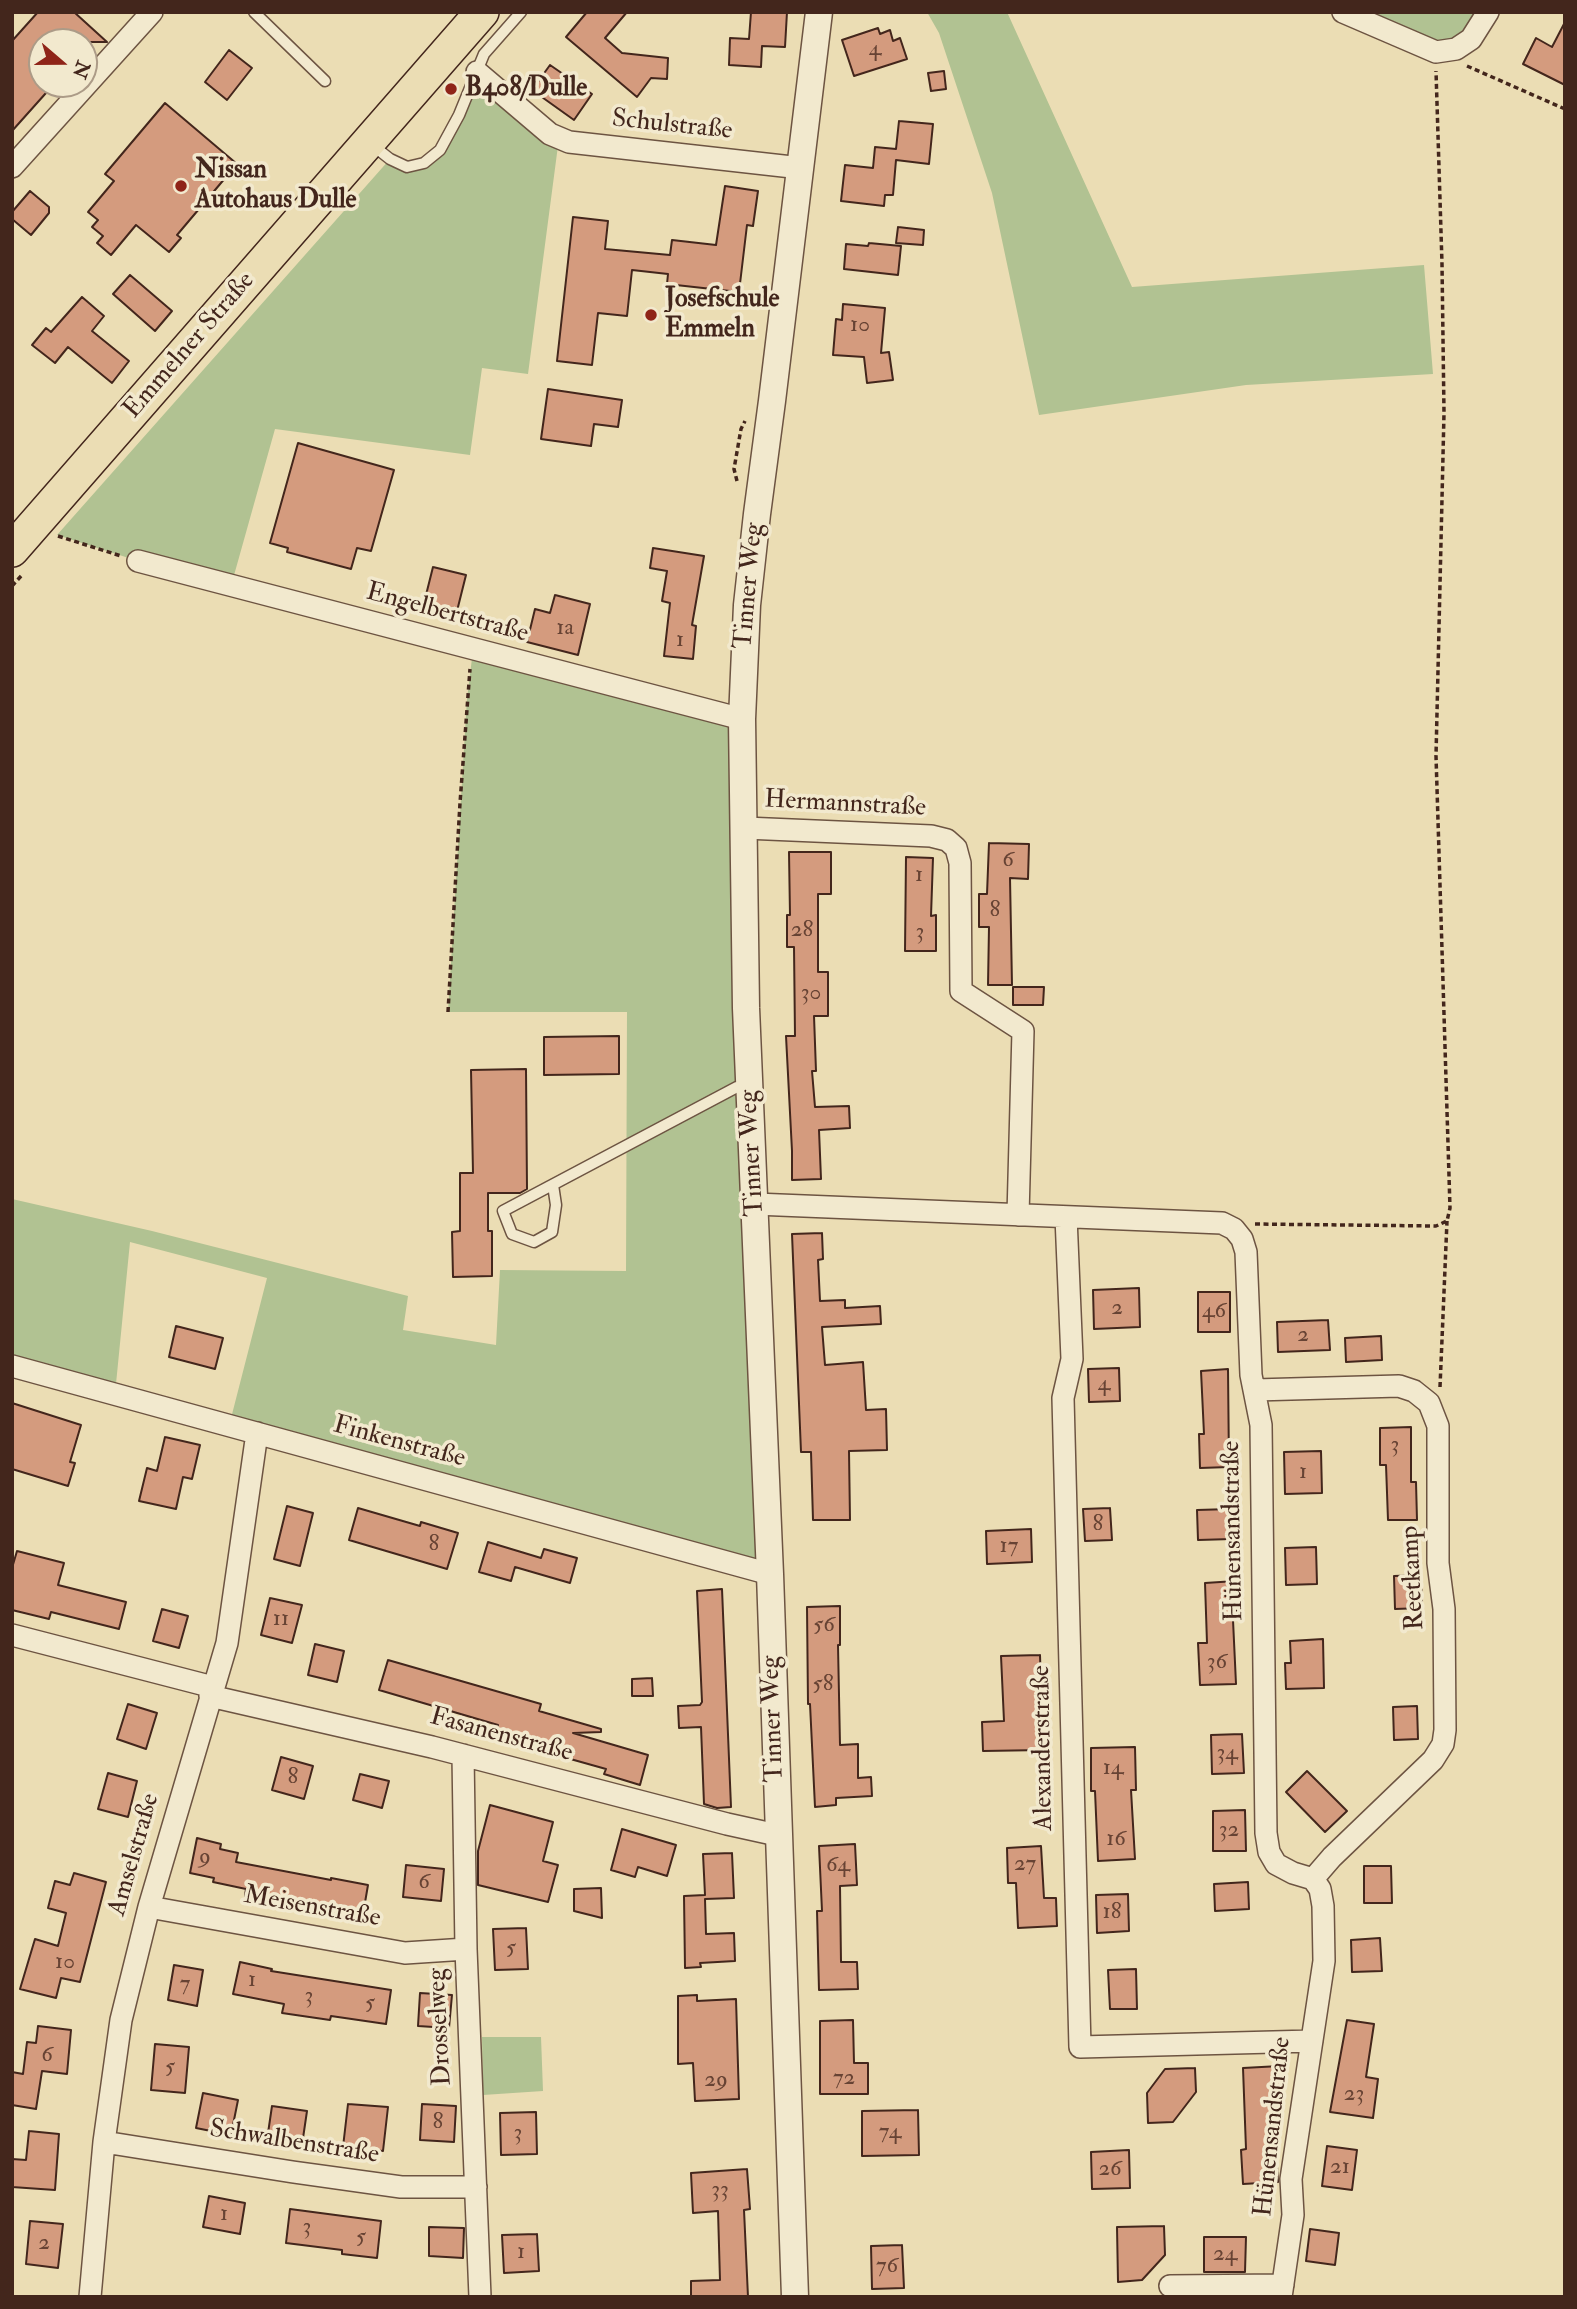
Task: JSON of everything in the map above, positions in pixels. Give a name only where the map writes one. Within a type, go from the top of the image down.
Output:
[{"type":"main road","name":"Emmelner Straße","points":[[23,539],[482,12]]},
{"type":"street","points":[[12,167],[152,12]]},
{"type":"street","name":"Tinner Weg","points":[[795,2297],[770,1574],[746,1008],[742,719],[747,605],[819,12]]},
{"type":"street","points":[[1343,12],[1436,52],[1456,49],[1471,39],[1488,12]]},
{"type":"street","name":"Schulstraße","points":[[477,72],[550,134],[569,142],[801,168]]},
{"type":"street","name":"Engelbertstraße","points":[[138,561],[742,719]]},
{"type":"street","name":"Hermannstraße","points":[[745,828],[931,836],[947,840],[956,848],[960,863],[961,991],[1023,1031],[1018,1215]]},
{"type":"street","points":[[755,1205],[1222,1223]]},
{"type":"street","name":"Alexanderstraße","points":[[1066,1217],[1072,1359],[1063,1398],[1080,2047],[1312,2041]]},
{"type":"street","name":"Hünensandstraße","points":[[1170,2286],[1282,2291],[1293,2216],[1291,2179],[1324,1961],[1320,1889],[1313,1879],[1276,1864],[1269,1852],[1266,1833],[1261,1426],[1251,1375],[1246,1252],[1242,1239],[1234,1229],[1222,1223]]},
{"type":"street","name":"Finkenstraße","points":[[12,1366],[770,1574]]},
{"type":"street","points":[[1255,1390],[1399,1386],[1414,1391],[1429,1403],[1438,1426]]},
{"type":"street","name":"Reetkamp","points":[[1313,1879],[1332,1857],[1433,1760],[1443,1744],[1444,1609],[1438,1563],[1438,1426]]},
{"type":"street","name":"Amselstraße","points":[[90,2297],[104,2141],[121,2020],[149,1907],[227,1643],[257,1433]]},
{"type":"street","name":"Fasanenstraße","points":[[12,1635],[212,1692],[778,1835]]},
{"type":"street","name":"Drosselweg","points":[[463,1755],[466,1949],[481,2297]]},
{"type":"street","name":"Meisenstraße","points":[[149,1907],[405,1953],[466,1949]]},
{"type":"street","name":"Schwalbenstraße","points":[[104,2141],[401,2187],[476,2187]]},
{"type":"lane","points":[[254,12],[325,81]]},
{"type":"lane","points":[[368,142],[390,159],[407,167],[424,163],[440,150],[459,115],[484,54],[520,12]]},
{"type":"lane","points":[[553,1185],[556,1205],[552,1231],[534,1242],[512,1234],[503,1211],[737,1087],[750,1086]]},
{"type":"path","points":[[1438,1426],[1447,1221],[1450,1208],[1436,756],[1444,399],[1436,52],[1565,109]]},
{"type":"path","points":[[23,539],[138,561]]},
{"type":"path","points":[[448,1012],[467,699],[473,650]]},
{"type":"path","points":[[1222,1223],[1436,1226],[1447,1221]]},
{"type":"green space","points":[[927,12],[1007,12],[1132,287],[1424,265],[1433,374],[1246,385],[1039,415],[992,193],[939,33]]},
{"type":"green space","points":[[1343,12],[1488,12],[1456,49]]},
{"type":"green space","points":[[477,72],[559,138],[528,374],[482,368],[470,455],[275,429],[231,586],[138,561],[57,535],[390,159],[407,167],[440,150]]},
{"type":"green space","points":[[473,650],[725,716],[733,750],[758,1571],[229,1426],[267,1278],[130,1242],[115,1394],[12,1366],[12,1199],[152,1231],[408,1296],[403,1330],[496,1345],[500,1270],[626,1271],[627,1012],[448,1012],[467,699]]},
{"type":"green space","points":[[482,2037],[541,2037],[543,2091],[483,2095]]},
{"type":"building","points":[[38,12],[74,12],[92,28],[28,28],[28,98],[41,98],[12,131],[12,41]]},
{"type":"building","points":[[587,12],[627,12],[605,38],[622,53],[668,58],[667,79],[651,78],[637,97],[566,37]]},
{"type":"building","points":[[751,12],[787,12],[785,47],[762,46],[761,67],[729,65],[730,38],[749,39]]},
{"type":"building","points":[[1565,22],[1565,85],[1523,64],[1536,38],[1552,47]]},
{"type":"building","points":[[878,28],[880,34],[890,30],[893,41],[900,38],[907,59],[854,76],[842,40]]},
{"type":"building","points":[[98,34],[107,42],[98,42]]},
{"type":"building","points":[[229,50],[252,68],[227,100],[205,82]]},
{"type":"building","points":[[550,65],[592,94],[574,120],[532,90]]},
{"type":"building","points":[[944,71],[946,89],[931,91],[928,73]]},
{"type":"building","points":[[165,103],[237,164],[177,235],[181,238],[169,252],[136,225],[111,255],[97,243],[103,236],[92,227],[98,220],[88,212],[114,181],[105,174]]},
{"type":"building","points":[[899,121],[933,124],[929,164],[896,160],[893,195],[885,195],[884,206],[841,201],[845,165],[873,168],[875,147],[896,149]]},
{"type":"building","points":[[725,186],[758,191],[753,226],[747,225],[739,292],[667,284],[668,274],[632,270],[627,316],[598,313],[592,365],[557,361],[573,217],[608,221],[605,249],[670,255],[672,240],[716,245]]},
{"type":"building","points":[[30,191],[49,207],[49,213],[31,235],[12,219],[12,212]]},
{"type":"building","points":[[898,227],[924,230],[923,245],[896,243]]},
{"type":"building","points":[[869,243],[901,246],[898,275],[844,269],[846,244],[868,246]]},
{"type":"building","points":[[130,275],[172,311],[155,331],[113,294]]},
{"type":"building","points":[[82,297],[104,316],[92,331],[129,361],[112,383],[68,347],[55,363],[32,345],[46,328],[51,332]]},
{"type":"building","points":[[843,304],[885,308],[881,353],[889,352],[893,380],[867,383],[864,357],[833,355],[836,319],[842,320]]},
{"type":"building","points":[[548,389],[622,400],[618,427],[594,424],[591,446],[541,439]]},
{"type":"building","points":[[298,443],[394,470],[371,551],[357,548],[351,569],[287,552],[288,548],[270,543]]},
{"type":"building","points":[[653,548],[704,556],[692,625],[696,626],[693,659],[664,656],[670,603],[662,601],[667,571],[650,568]]},
{"type":"building","points":[[433,567],[466,575],[456,615],[423,607]]},
{"type":"building","points":[[555,595],[590,604],[578,655],[527,642],[535,609],[550,613]]},
{"type":"building","points":[[989,843],[1029,844],[1028,879],[1010,878],[1012,985],[988,985],[989,927],[979,927],[979,894],[987,894]]},
{"type":"building","points":[[789,852],[831,852],[831,894],[818,894],[818,972],[828,972],[828,1016],[814,1016],[816,1071],[812,1071],[815,1107],[849,1106],[850,1128],[819,1130],[821,1179],[792,1180],[786,1036],[795,1036],[794,947],[787,947],[787,915],[790,915]]},
{"type":"building","points":[[906,857],[933,858],[931,916],[936,915],[936,951],[905,951]]},
{"type":"building","points":[[1013,987],[1044,987],[1043,1005],[1013,1005]]},
{"type":"building","points":[[619,1036],[619,1074],[544,1075],[544,1037]]},
{"type":"building","points":[[526,1069],[527,1189],[520,1193],[488,1193],[488,1231],[492,1231],[492,1276],[453,1277],[452,1232],[460,1231],[460,1173],[473,1173],[471,1070]]},
{"type":"building","points":[[822,1233],[823,1259],[818,1260],[820,1301],[845,1300],[845,1308],[880,1306],[881,1324],[822,1327],[825,1365],[863,1362],[866,1410],[886,1409],[887,1450],[849,1451],[850,1520],[813,1520],[811,1452],[801,1452],[792,1234]]},
{"type":"building","points":[[1139,1288],[1140,1327],[1094,1329],[1093,1290]]},
{"type":"building","points":[[1198,1292],[1230,1292],[1230,1332],[1198,1332]]},
{"type":"building","points":[[1328,1320],[1330,1350],[1278,1352],[1277,1322]]},
{"type":"building","points":[[176,1326],[223,1338],[215,1369],[169,1357]]},
{"type":"building","points":[[1381,1336],[1382,1360],[1346,1362],[1345,1338]]},
{"type":"building","points":[[1119,1368],[1120,1401],[1089,1402],[1088,1369]]},
{"type":"building","points":[[1228,1369],[1229,1467],[1200,1468],[1199,1434],[1204,1434],[1201,1371]]},
{"type":"building","points":[[12,1403],[81,1425],[70,1462],[75,1463],[68,1486],[12,1469]]},
{"type":"building","points":[[1411,1427],[1411,1482],[1416,1482],[1417,1520],[1388,1520],[1386,1465],[1380,1465],[1380,1428]]},
{"type":"building","points":[[165,1437],[200,1445],[192,1479],[183,1477],[176,1509],[139,1501],[147,1468],[157,1471]]},
{"type":"building","points":[[1321,1451],[1322,1493],[1285,1494],[1284,1452]]},
{"type":"building","points":[[287,1506],[313,1513],[300,1566],[274,1559]]},
{"type":"building","points":[[358,1508],[420,1526],[421,1522],[458,1533],[447,1569],[349,1540]]},
{"type":"building","points":[[1110,1508],[1112,1540],[1085,1541],[1083,1509]]},
{"type":"building","points":[[1231,1509],[1232,1539],[1198,1540],[1197,1510]]},
{"type":"building","points":[[1031,1529],[1032,1562],[987,1564],[986,1531]]},
{"type":"building","points":[[488,1542],[541,1558],[544,1549],[577,1558],[570,1583],[515,1567],[511,1581],[479,1572]]},
{"type":"building","points":[[1316,1547],[1317,1584],[1286,1585],[1285,1548]]},
{"type":"building","points":[[17,1551],[64,1563],[58,1585],[126,1602],[119,1629],[51,1612],[49,1619],[12,1610],[12,1568]]},
{"type":"building","points":[[1421,1575],[1422,1608],[1395,1609],[1394,1576]]},
{"type":"building","points":[[1236,1581],[1237,1620],[1233,1620],[1236,1684],[1200,1685],[1198,1643],[1207,1643],[1205,1583]]},
{"type":"building","points":[[722,1589],[731,1807],[717,1808],[704,1804],[701,1727],[679,1728],[678,1706],[700,1705],[702,1702],[697,1591]]},
{"type":"building","points":[[270,1598],[302,1605],[292,1643],[261,1635]]},
{"type":"building","points":[[840,1606],[840,1745],[858,1744],[858,1778],[871,1777],[872,1796],[836,1798],[836,1805],[815,1807],[808,1704],[807,1607]]},
{"type":"building","points":[[162,1609],[188,1616],[179,1648],[153,1641]]},
{"type":"building","points":[[1323,1639],[1324,1688],[1286,1689],[1285,1663],[1291,1663],[1290,1641]]},
{"type":"building","points":[[315,1644],[344,1651],[337,1682],[308,1675]]},
{"type":"building","points":[[1040,1655],[1043,1750],[983,1751],[982,1722],[1004,1721],[1001,1656]]},
{"type":"building","points":[[388,1660],[541,1704],[539,1711],[601,1729],[601,1732],[573,1733],[648,1755],[640,1785],[604,1774],[606,1769],[549,1753],[552,1744],[379,1690]]},
{"type":"building","points":[[652,1678],[653,1696],[632,1696],[632,1679]]},
{"type":"building","points":[[128,1704],[157,1713],[146,1749],[117,1739]]},
{"type":"building","points":[[1417,1706],[1418,1739],[1394,1740],[1393,1707]]},
{"type":"building","points":[[1242,1734],[1244,1773],[1212,1774],[1211,1735]]},
{"type":"building","points":[[1135,1747],[1136,1790],[1131,1790],[1135,1859],[1098,1861],[1095,1791],[1091,1791],[1091,1748]]},
{"type":"building","points":[[281,1757],[313,1766],[304,1799],[272,1790]]},
{"type":"building","points":[[1307,1771],[1347,1811],[1325,1832],[1286,1792]]},
{"type":"building","points":[[108,1773],[137,1781],[128,1817],[98,1809]]},
{"type":"building","points":[[360,1774],[389,1781],[382,1808],[353,1800]]},
{"type":"building","points":[[490,1805],[553,1822],[543,1861],[558,1865],[548,1902],[478,1885],[478,1851]]},
{"type":"building","points":[[1245,1810],[1246,1851],[1213,1851],[1213,1811]]},
{"type":"building","points":[[622,1829],[676,1845],[667,1876],[638,1867],[635,1877],[611,1870]]},
{"type":"building","points":[[197,1838],[221,1844],[220,1849],[238,1853],[236,1862],[368,1885],[362,1920],[245,1896],[246,1889],[213,1882],[214,1878],[190,1873]]},
{"type":"building","points":[[855,1844],[857,1885],[840,1886],[841,1962],[857,1962],[858,1989],[819,1990],[817,1911],[822,1911],[819,1846]]},
{"type":"building","points":[[1041,1846],[1044,1898],[1056,1898],[1057,1926],[1018,1928],[1016,1883],[1008,1883],[1007,1848]]},
{"type":"building","points":[[732,1853],[734,1898],[705,1899],[706,1934],[734,1933],[735,1961],[700,1963],[701,1967],[685,1968],[684,1896],[705,1895],[703,1854]]},
{"type":"building","points":[[406,1865],[444,1869],[441,1901],[403,1897]]},
{"type":"building","points":[[1364,1866],[1391,1866],[1392,1903],[1364,1903]]},
{"type":"building","points":[[74,1873],[106,1882],[80,1982],[61,1978],[56,1998],[20,1989],[35,1939],[58,1946],[66,1913],[48,1908],[55,1881],[70,1885]]},
{"type":"building","points":[[1248,1882],[1249,1909],[1215,1911],[1214,1884]]},
{"type":"building","points":[[601,1888],[602,1918],[574,1911],[574,1889]]},
{"type":"building","points":[[1128,1894],[1129,1931],[1097,1933],[1096,1895]]},
{"type":"building","points":[[526,1928],[528,1969],[495,1970],[493,1929]]},
{"type":"building","points":[[1380,1938],[1382,1971],[1352,1972],[1351,1940]]},
{"type":"building","points":[[240,1962],[272,1969],[271,1971],[391,1990],[386,2024],[331,2016],[330,2020],[282,2013],[284,2004],[233,1994]]},
{"type":"building","points":[[174,1965],[203,1970],[197,2006],[168,2000]]},
{"type":"building","points":[[1136,1969],[1137,2009],[1110,2009],[1108,1970]]},
{"type":"building","points":[[420,1993],[452,1995],[449,2028],[418,2026]]},
{"type":"building","points":[[697,1995],[697,2001],[736,1999],[739,2099],[695,2101],[693,2063],[678,2064],[678,1996]]},
{"type":"building","points":[[853,2020],[854,2063],[868,2063],[868,2094],[820,2094],[820,2021]]},
{"type":"building","points":[[1347,2020],[1374,2024],[1366,2077],[1378,2079],[1373,2118],[1330,2112]]},
{"type":"building","points":[[38,2026],[71,2030],[67,2074],[42,2071],[36,2109],[12,2105],[12,2072],[23,2074],[27,2042],[36,2043]]},
{"type":"building","points":[[155,2044],[189,2047],[185,2093],[151,2090]]},
{"type":"building","points":[[1280,2066],[1282,2119],[1274,2119],[1278,2182],[1243,2184],[1241,2150],[1246,2149],[1243,2068]]},
{"type":"building","points":[[1195,2068],[1196,2092],[1173,2122],[1148,2123],[1147,2093],[1165,2069]]},
{"type":"building","points":[[203,2093],[238,2100],[231,2135],[196,2128]]},
{"type":"building","points":[[348,2104],[388,2107],[383,2151],[343,2147]]},
{"type":"building","points":[[422,2104],[456,2106],[454,2142],[420,2140]]},
{"type":"building","points":[[272,2106],[307,2111],[302,2145],[267,2140]]},
{"type":"building","points":[[918,2110],[919,2155],[862,2156],[862,2111]]},
{"type":"building","points":[[536,2112],[537,2154],[501,2155],[500,2113]]},
{"type":"building","points":[[29,2131],[59,2134],[55,2190],[12,2187],[12,2159],[26,2160]]},
{"type":"building","points":[[1327,2146],[1357,2150],[1352,2190],[1322,2186]]},
{"type":"building","points":[[1129,2150],[1130,2188],[1092,2189],[1091,2152]]},
{"type":"building","points":[[747,2169],[750,2209],[744,2210],[748,2297],[691,2297],[691,2281],[720,2280],[718,2211],[693,2213],[691,2173]]},
{"type":"building","points":[[209,2196],[245,2203],[240,2234],[203,2227]]},
{"type":"building","points":[[290,2209],[381,2221],[377,2258],[342,2254],[342,2250],[286,2243]]},
{"type":"building","points":[[30,2221],[63,2224],[58,2268],[26,2264]]},
{"type":"building","points":[[1164,2226],[1165,2255],[1142,2280],[1118,2282],[1117,2227]]},
{"type":"building","points":[[429,2227],[464,2228],[463,2258],[429,2256]]},
{"type":"building","points":[[1310,2229],[1339,2233],[1335,2265],[1306,2261]]},
{"type":"building","points":[[537,2234],[539,2271],[504,2273],[502,2235]]},
{"type":"building","points":[[1204,2237],[1246,2237],[1245,2272],[1204,2272]]},
{"type":"building","points":[[902,2245],[904,2288],[872,2289],[871,2246]]},
{"type":"place","name":"B408/Dulle","points":[[451,89]]},
{"type":"place","name":"Nissan Autohaus Dulle","points":[[181,186]]},
{"type":"place","name":"Josefschule Emmeln","points":[[651,315]]}]
